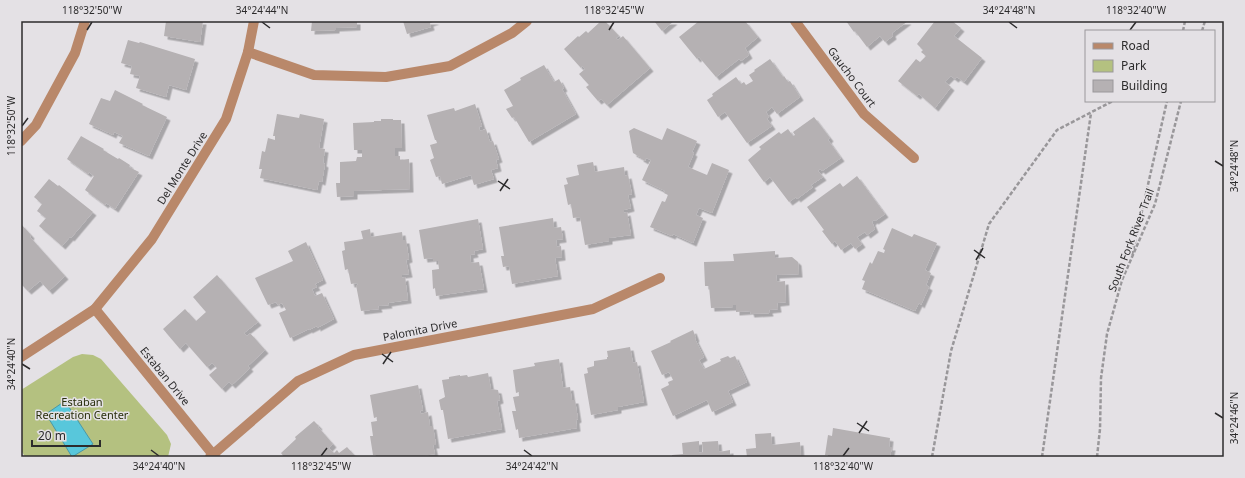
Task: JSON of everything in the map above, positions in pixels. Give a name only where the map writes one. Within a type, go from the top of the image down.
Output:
[{"type":"street","points":[[21,141],[36,125],[75,53],[85,21]]},
{"type":"street","name":"Del Monte Drive","points":[[21,357],[95,310],[152,239],[226,119],[248,52],[254,21]]},
{"type":"street","points":[[248,52],[314,75],[386,77],[450,66],[512,33],[527,21]]},
{"type":"street","name":"Gaucho Court","points":[[795,21],[864,114],[914,158]]},
{"type":"street","name":"Palomita Drive","points":[[213,456],[298,381],[354,355],[594,309],[660,278]]},
{"type":"street","name":"Estaban Drive","points":[[95,310],[213,456]]},
{"type":"path","points":[[932,457],[951,351],[989,224],[1057,130],[1111,102]]},
{"type":"path","points":[[1130,262],[1167,102]]},
{"type":"path","name":"South Fork River Trail","points":[[1098,457],[1101,378],[1107,334],[1122,280],[1155,204],[1181,102]]},
{"type":"path","points":[[1042,457],[1091,113]]},
{"type":"green space","name":"Estaban Recreation Center","points":[[82,354],[93,355],[101,359],[167,435],[171,444],[168,457],[25,457],[21,450],[21,390],[73,357]]},
{"type":"water","points":[[65,401],[93,444],[72,457],[46,414]]},
{"type":"building","points":[[166,21],[203,21],[200,42],[164,36]]},
{"type":"building","points":[[312,21],[357,21],[357,27],[311,31]]},
{"type":"building","points":[[403,21],[436,21],[430,23],[431,27],[407,34]]},
{"type":"building","points":[[601,21],[605,21],[619,36],[616,38],[618,40],[623,36],[650,68],[607,105],[601,99],[598,101],[586,87],[589,85],[579,74],[585,69],[582,66],[581,68],[564,49],[578,36],[579,37],[586,31],[588,33]]},
{"type":"building","points":[[654,21],[674,21],[662,31]]},
{"type":"building","points":[[699,21],[745,21],[758,37],[745,48],[749,55],[741,61],[739,59],[716,77],[699,57],[697,59],[679,37]]},
{"type":"building","points":[[846,21],[908,21],[892,33],[893,36],[885,42],[880,36],[867,47]]},
{"type":"building","points":[[935,21],[952,21],[961,28],[954,36],[982,58],[964,82],[957,77],[955,79],[951,76],[945,82],[951,87],[935,108],[919,94],[917,96],[898,81],[916,59],[920,62],[926,56],[921,52],[923,50],[917,44]]},
{"type":"building","points":[[128,40],[140,42],[195,59],[186,90],[169,85],[166,97],[136,88],[140,76],[130,74],[132,66],[121,63]]},
{"type":"building","points":[[770,59],[783,77],[784,76],[788,82],[790,81],[800,97],[777,114],[772,107],[766,112],[769,117],[767,119],[772,126],[747,143],[725,112],[718,117],[707,100],[713,96],[712,94],[736,77],[741,84],[744,82],[746,85],[753,81],[749,75]]},
{"type":"building","points":[[544,65],[554,82],[559,79],[564,88],[562,89],[576,114],[529,142],[514,117],[512,118],[506,109],[513,106],[504,90],[521,80],[520,78]]},
{"type":"building","points":[[115,90],[167,117],[149,156],[119,143],[123,136],[114,132],[113,135],[89,124],[101,98],[110,101]]},
{"type":"building","points":[[475,104],[482,126],[479,127],[480,131],[486,129],[490,142],[493,141],[499,159],[496,160],[498,168],[491,170],[494,179],[474,185],[471,175],[442,184],[440,176],[436,177],[430,160],[434,158],[430,145],[437,143],[427,115],[454,108],[455,111]]},
{"type":"building","points":[[277,114],[299,118],[300,114],[324,119],[319,148],[325,149],[323,163],[325,164],[322,182],[319,181],[317,190],[260,178],[262,169],[259,169],[262,151],[265,152],[268,138],[275,140],[275,136],[273,136]]},
{"type":"building","points":[[814,117],[830,138],[828,140],[841,158],[822,171],[820,169],[818,171],[823,177],[811,185],[813,187],[797,199],[796,197],[789,202],[770,177],[764,182],[748,160],[761,149],[759,147],[779,132],[781,134],[788,129],[793,136],[795,135],[793,132]]},
{"type":"building","points":[[381,119],[401,120],[402,148],[395,148],[395,156],[400,156],[400,160],[409,159],[410,189],[354,191],[354,196],[337,197],[336,183],[340,183],[340,162],[356,161],[357,157],[362,157],[362,150],[354,150],[353,123],[381,121]]},
{"type":"building","points":[[634,128],[662,140],[667,128],[697,141],[688,167],[707,175],[712,163],[729,170],[712,213],[699,208],[696,215],[703,218],[693,243],[673,234],[672,236],[650,227],[662,201],[665,202],[668,195],[664,193],[665,191],[642,180],[651,160],[646,158],[645,161],[633,153],[629,131]]},
{"type":"building","points":[[81,136],[118,159],[119,158],[130,165],[129,167],[139,172],[115,209],[106,203],[105,205],[85,190],[94,176],[89,172],[88,174],[67,159]]},
{"type":"building","points":[[593,162],[595,172],[624,167],[625,176],[628,175],[632,194],[628,195],[631,208],[624,210],[624,213],[627,212],[631,235],[609,238],[609,241],[585,245],[580,217],[573,218],[571,204],[568,205],[564,185],[568,184],[566,178],[579,175],[577,165]]},
{"type":"building","points":[[857,176],[885,214],[872,222],[875,229],[867,235],[865,232],[857,237],[862,244],[855,249],[851,243],[841,250],[835,241],[832,244],[822,231],[824,230],[807,207],[840,183],[843,187]]},
{"type":"building","points":[[49,179],[58,186],[59,185],[93,212],[71,238],[70,237],[62,246],[39,226],[46,218],[37,211],[42,204],[34,197]]},
{"type":"building","points":[[553,218],[554,228],[561,227],[563,239],[556,240],[557,247],[561,246],[562,257],[555,258],[558,276],[512,284],[509,266],[503,267],[501,256],[504,256],[499,227]]},
{"type":"building","points":[[478,219],[483,249],[474,251],[475,254],[470,255],[471,263],[479,262],[484,289],[436,296],[435,288],[433,289],[432,270],[439,269],[438,261],[433,261],[433,258],[424,259],[419,230]]},
{"type":"building","points":[[21,224],[31,235],[30,237],[65,276],[49,291],[40,281],[28,291],[21,284]]},
{"type":"building","points":[[892,228],[912,237],[914,234],[937,243],[925,270],[931,273],[926,285],[929,287],[921,305],[919,303],[915,311],[862,289],[865,281],[862,280],[870,262],[872,264],[878,251],[884,253],[885,250],[883,249]]},
{"type":"building","points":[[370,229],[371,237],[402,232],[403,240],[406,240],[409,259],[406,260],[409,274],[402,275],[402,278],[405,277],[408,300],[378,306],[379,309],[361,311],[356,285],[358,285],[357,283],[351,284],[348,269],[345,270],[342,251],[345,250],[344,242],[363,239],[361,231]]},
{"type":"building","points":[[306,242],[323,280],[315,284],[317,287],[312,289],[315,296],[322,293],[334,319],[317,328],[317,326],[290,338],[279,313],[286,310],[282,303],[278,305],[276,302],[268,305],[255,278],[293,261],[288,251]]},
{"type":"building","points":[[775,251],[775,258],[792,257],[798,262],[799,274],[776,275],[777,282],[785,281],[786,302],[777,303],[778,309],[769,310],[770,313],[751,314],[750,311],[736,312],[736,305],[733,305],[733,307],[711,308],[709,286],[705,286],[704,262],[734,261],[733,254]]},
{"type":"building","points":[[217,275],[258,322],[244,333],[247,336],[250,333],[265,350],[248,366],[250,368],[232,385],[229,382],[222,389],[209,375],[217,368],[212,363],[207,367],[186,343],[180,349],[163,329],[185,309],[196,321],[206,312],[193,297]]},
{"type":"building","points":[[693,330],[695,339],[704,357],[699,360],[704,369],[721,361],[720,359],[728,356],[730,358],[735,356],[747,382],[728,391],[733,402],[712,412],[707,400],[673,416],[661,389],[669,385],[668,382],[673,380],[669,372],[662,375],[651,351]]},
{"type":"building","points":[[630,347],[633,363],[637,362],[644,402],[618,407],[618,410],[591,415],[584,374],[588,373],[587,368],[594,366],[594,361],[607,359],[607,351]]},
{"type":"building","points":[[559,359],[563,388],[570,387],[572,400],[575,400],[578,419],[576,420],[577,428],[519,438],[518,429],[516,430],[512,411],[516,411],[513,397],[519,396],[519,392],[516,393],[513,370],[535,366],[534,363]]},
{"type":"building","points":[[488,373],[491,389],[498,390],[500,400],[497,401],[502,429],[448,439],[443,410],[441,410],[439,400],[445,397],[442,380],[460,375],[467,375],[468,377]]},
{"type":"building","points":[[418,385],[423,410],[420,411],[421,414],[428,412],[430,426],[433,426],[436,445],[433,445],[435,454],[416,457],[376,457],[376,455],[373,455],[370,436],[373,436],[371,422],[377,421],[377,417],[374,418],[370,395]]},
{"type":"building","points":[[314,421],[333,444],[329,448],[334,453],[337,450],[339,453],[347,447],[356,457],[284,457],[281,453],[296,439],[295,437]]},
{"type":"building","points":[[833,428],[890,438],[889,447],[892,447],[890,457],[828,457],[828,455],[825,455],[828,435],[832,436]]},
{"type":"building","points":[[771,433],[772,445],[800,442],[801,457],[747,457],[746,449],[756,448],[755,434]]},
{"type":"building","points":[[699,441],[699,453],[703,452],[702,442],[718,441],[719,452],[730,450],[730,457],[672,457],[672,455],[683,454],[682,443]]}]
